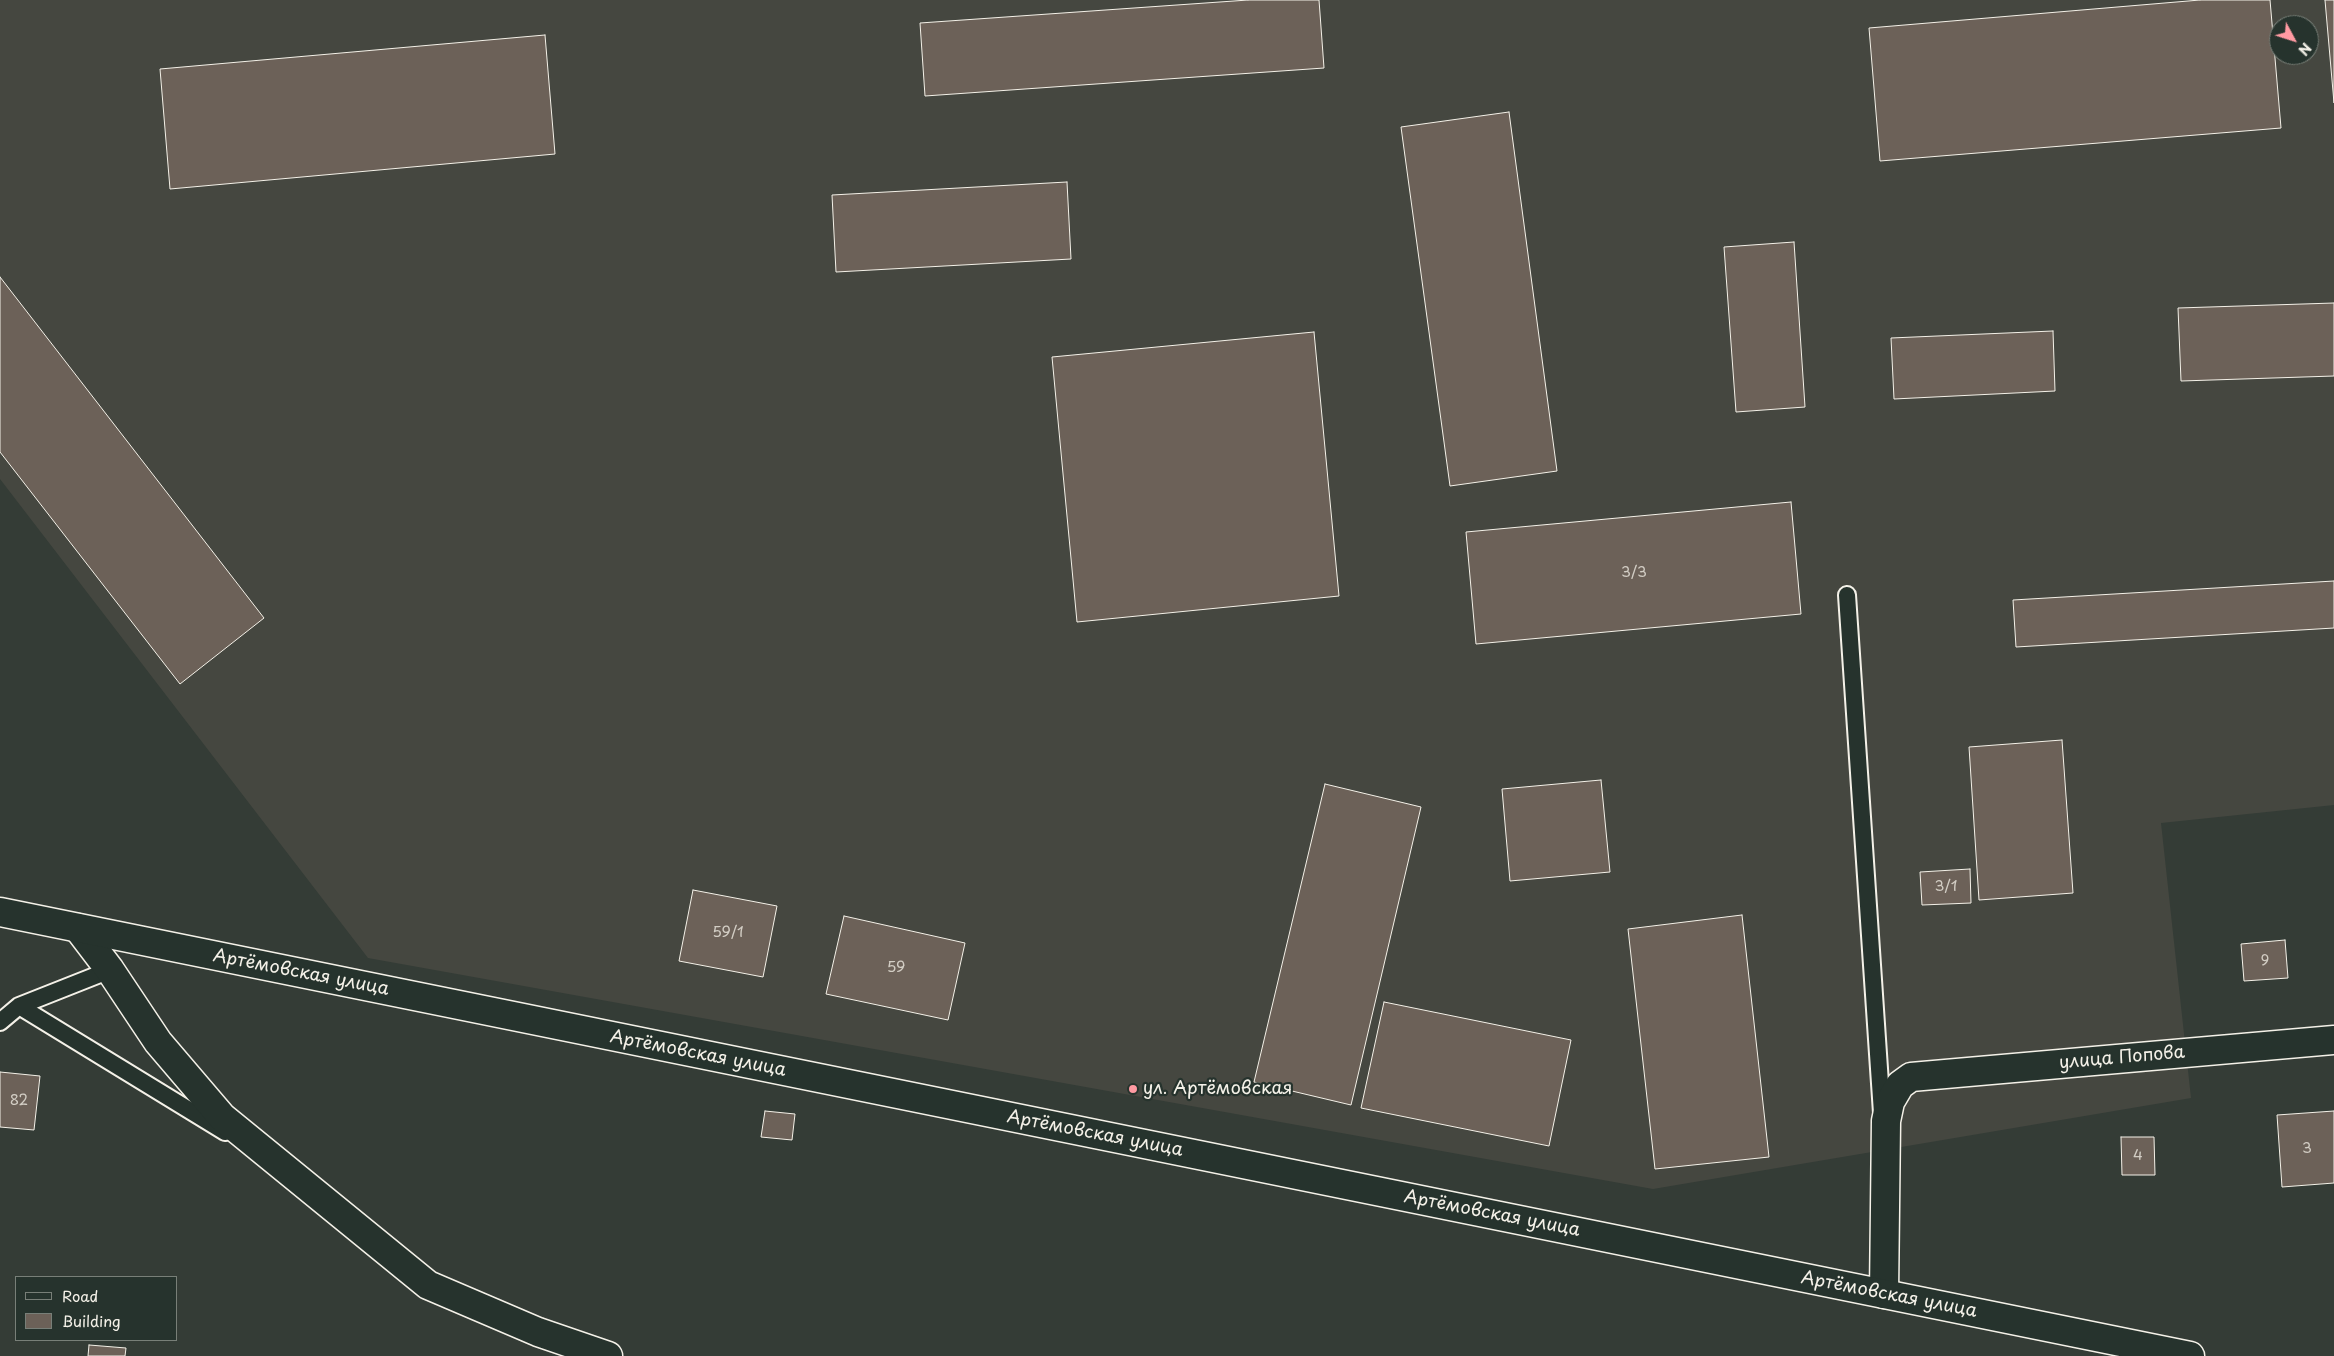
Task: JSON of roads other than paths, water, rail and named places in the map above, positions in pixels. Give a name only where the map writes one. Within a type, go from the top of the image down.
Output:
[{"type":"street","name":"Артёмовская улица","points":[[0,912],[2190,1356]]},
{"type":"street","points":[[78,928],[110,970],[158,1042],[222,1117],[428,1285],[538,1332],[608,1356]]},
{"type":"street","name":"улица Попова","points":[[1886,1163],[1886,1121],[1890,1102],[1900,1085],[1911,1077],[2334,1040]]},
{"type":"street","points":[[1884,1294],[1886,1163]]},
{"type":"lane","points":[[1847,595],[1886,1163]]},
{"type":"lane","points":[[0,1022],[19,1006],[110,970]]},
{"type":"lane","points":[[19,1006],[285,1168]]},
{"type":"place","name":"ул. Артёмовская","points":[[1133,1089]]}]
